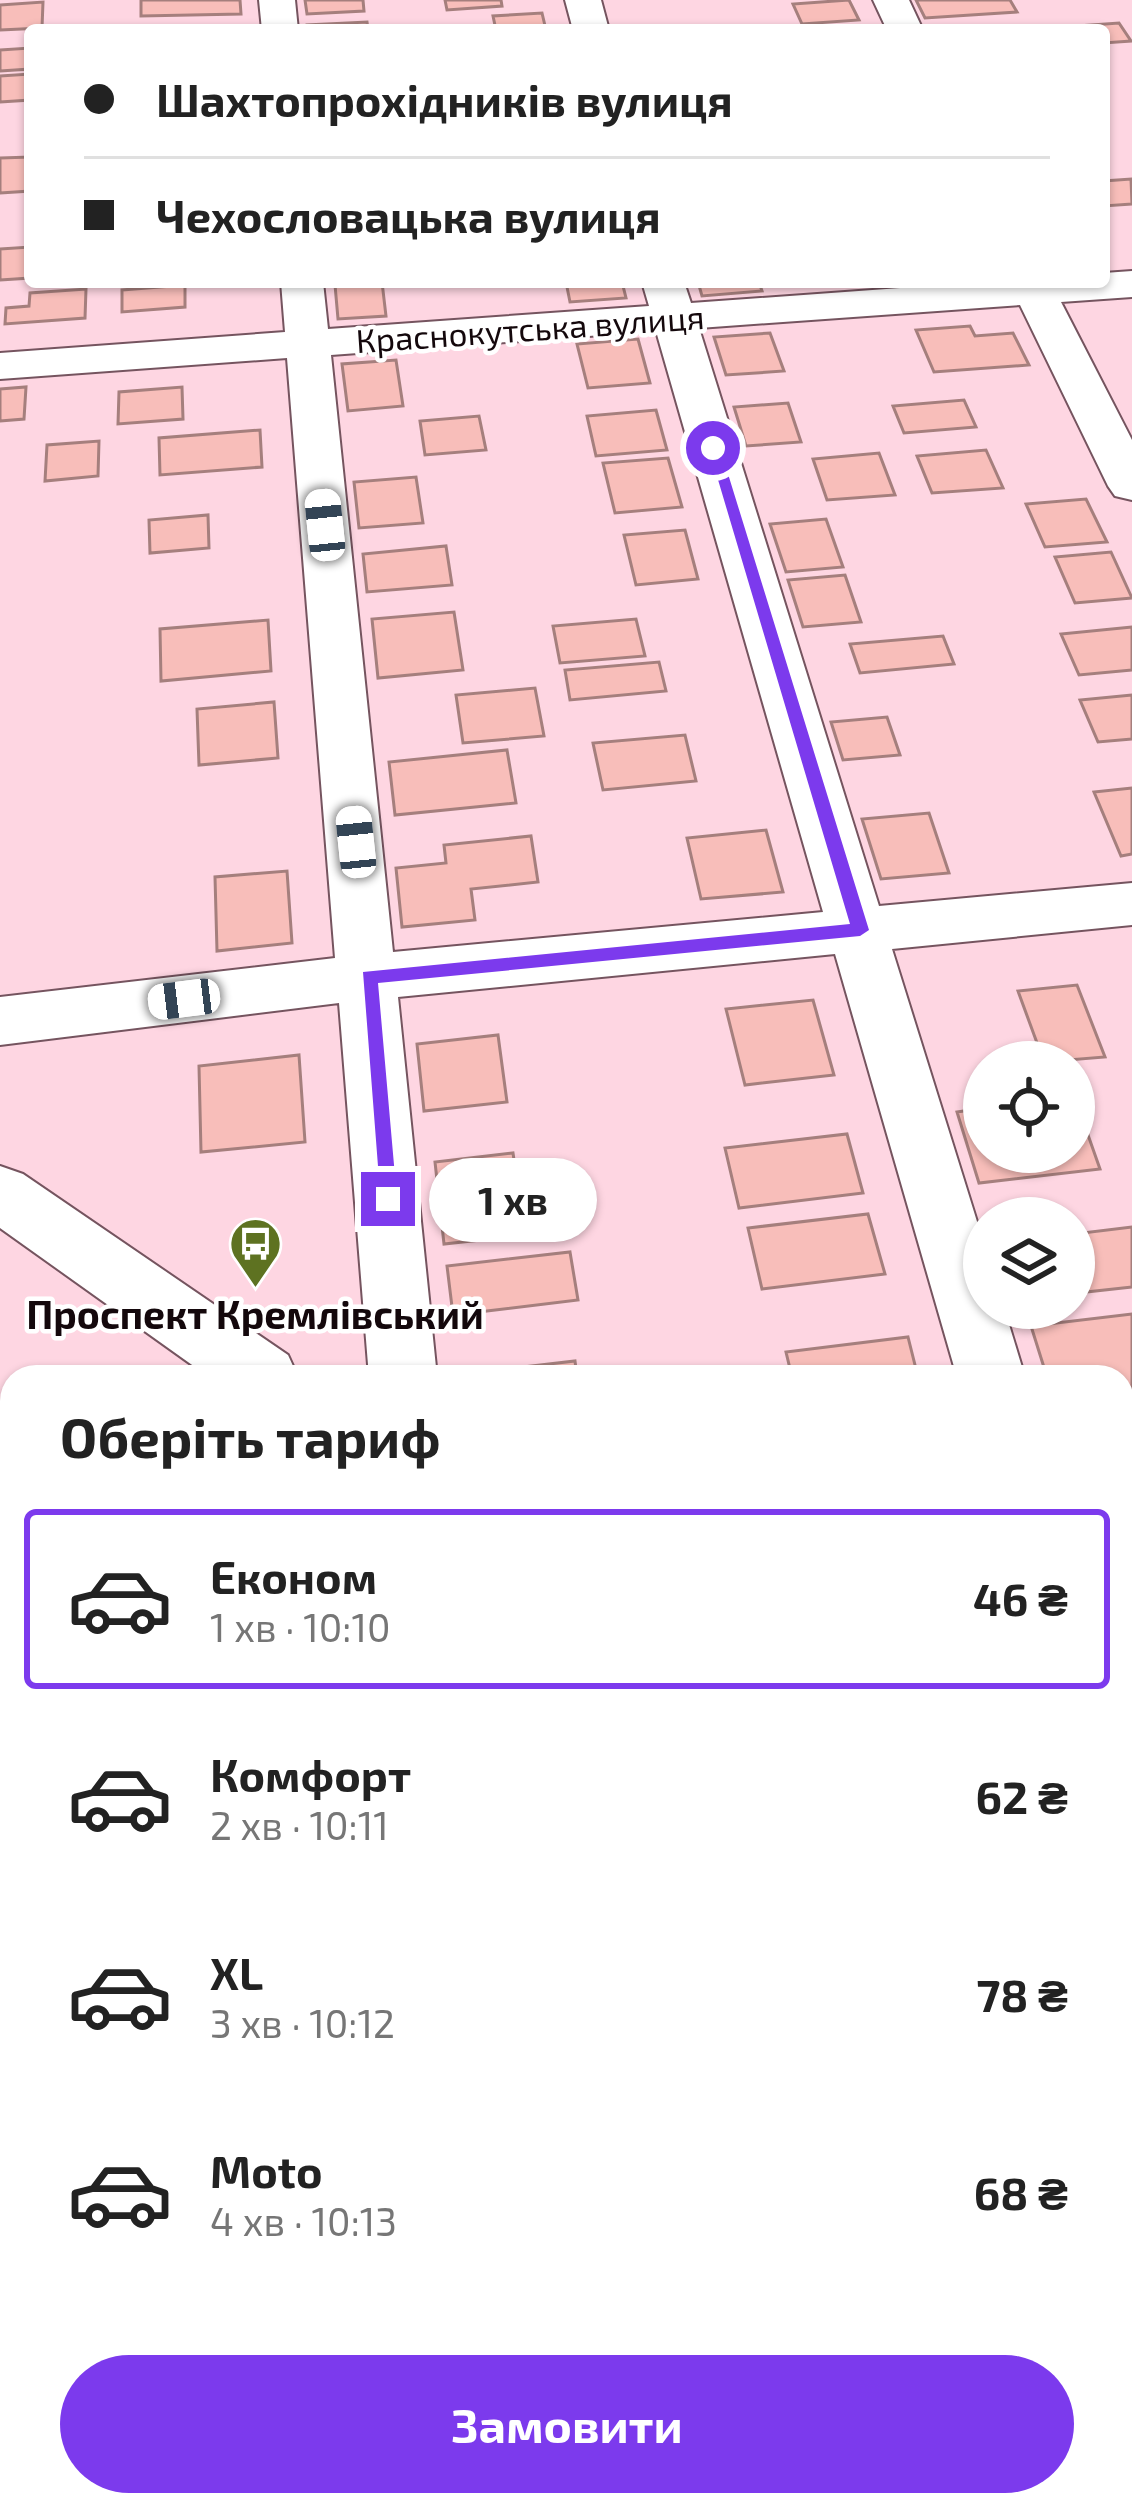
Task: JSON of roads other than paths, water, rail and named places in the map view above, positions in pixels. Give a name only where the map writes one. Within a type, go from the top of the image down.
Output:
[{"type":"street","points":[[302,288],[402,1365]]},
{"type":"street","name":"Краснокутська вулиця","points":[[0,366],[307,344],[668,300],[980,288]]},
{"type":"street","points":[[1033,288],[1132,487]]},
{"type":"street","points":[[668,300],[987,1365]]},
{"type":"street","points":[[0,1021],[369,977],[1132,904]]},
{"type":"street","points":[[0,1193],[247,1365]]},
{"type":"place","name":"Проспект Кремлівський","points":[[255,1289]]}]
